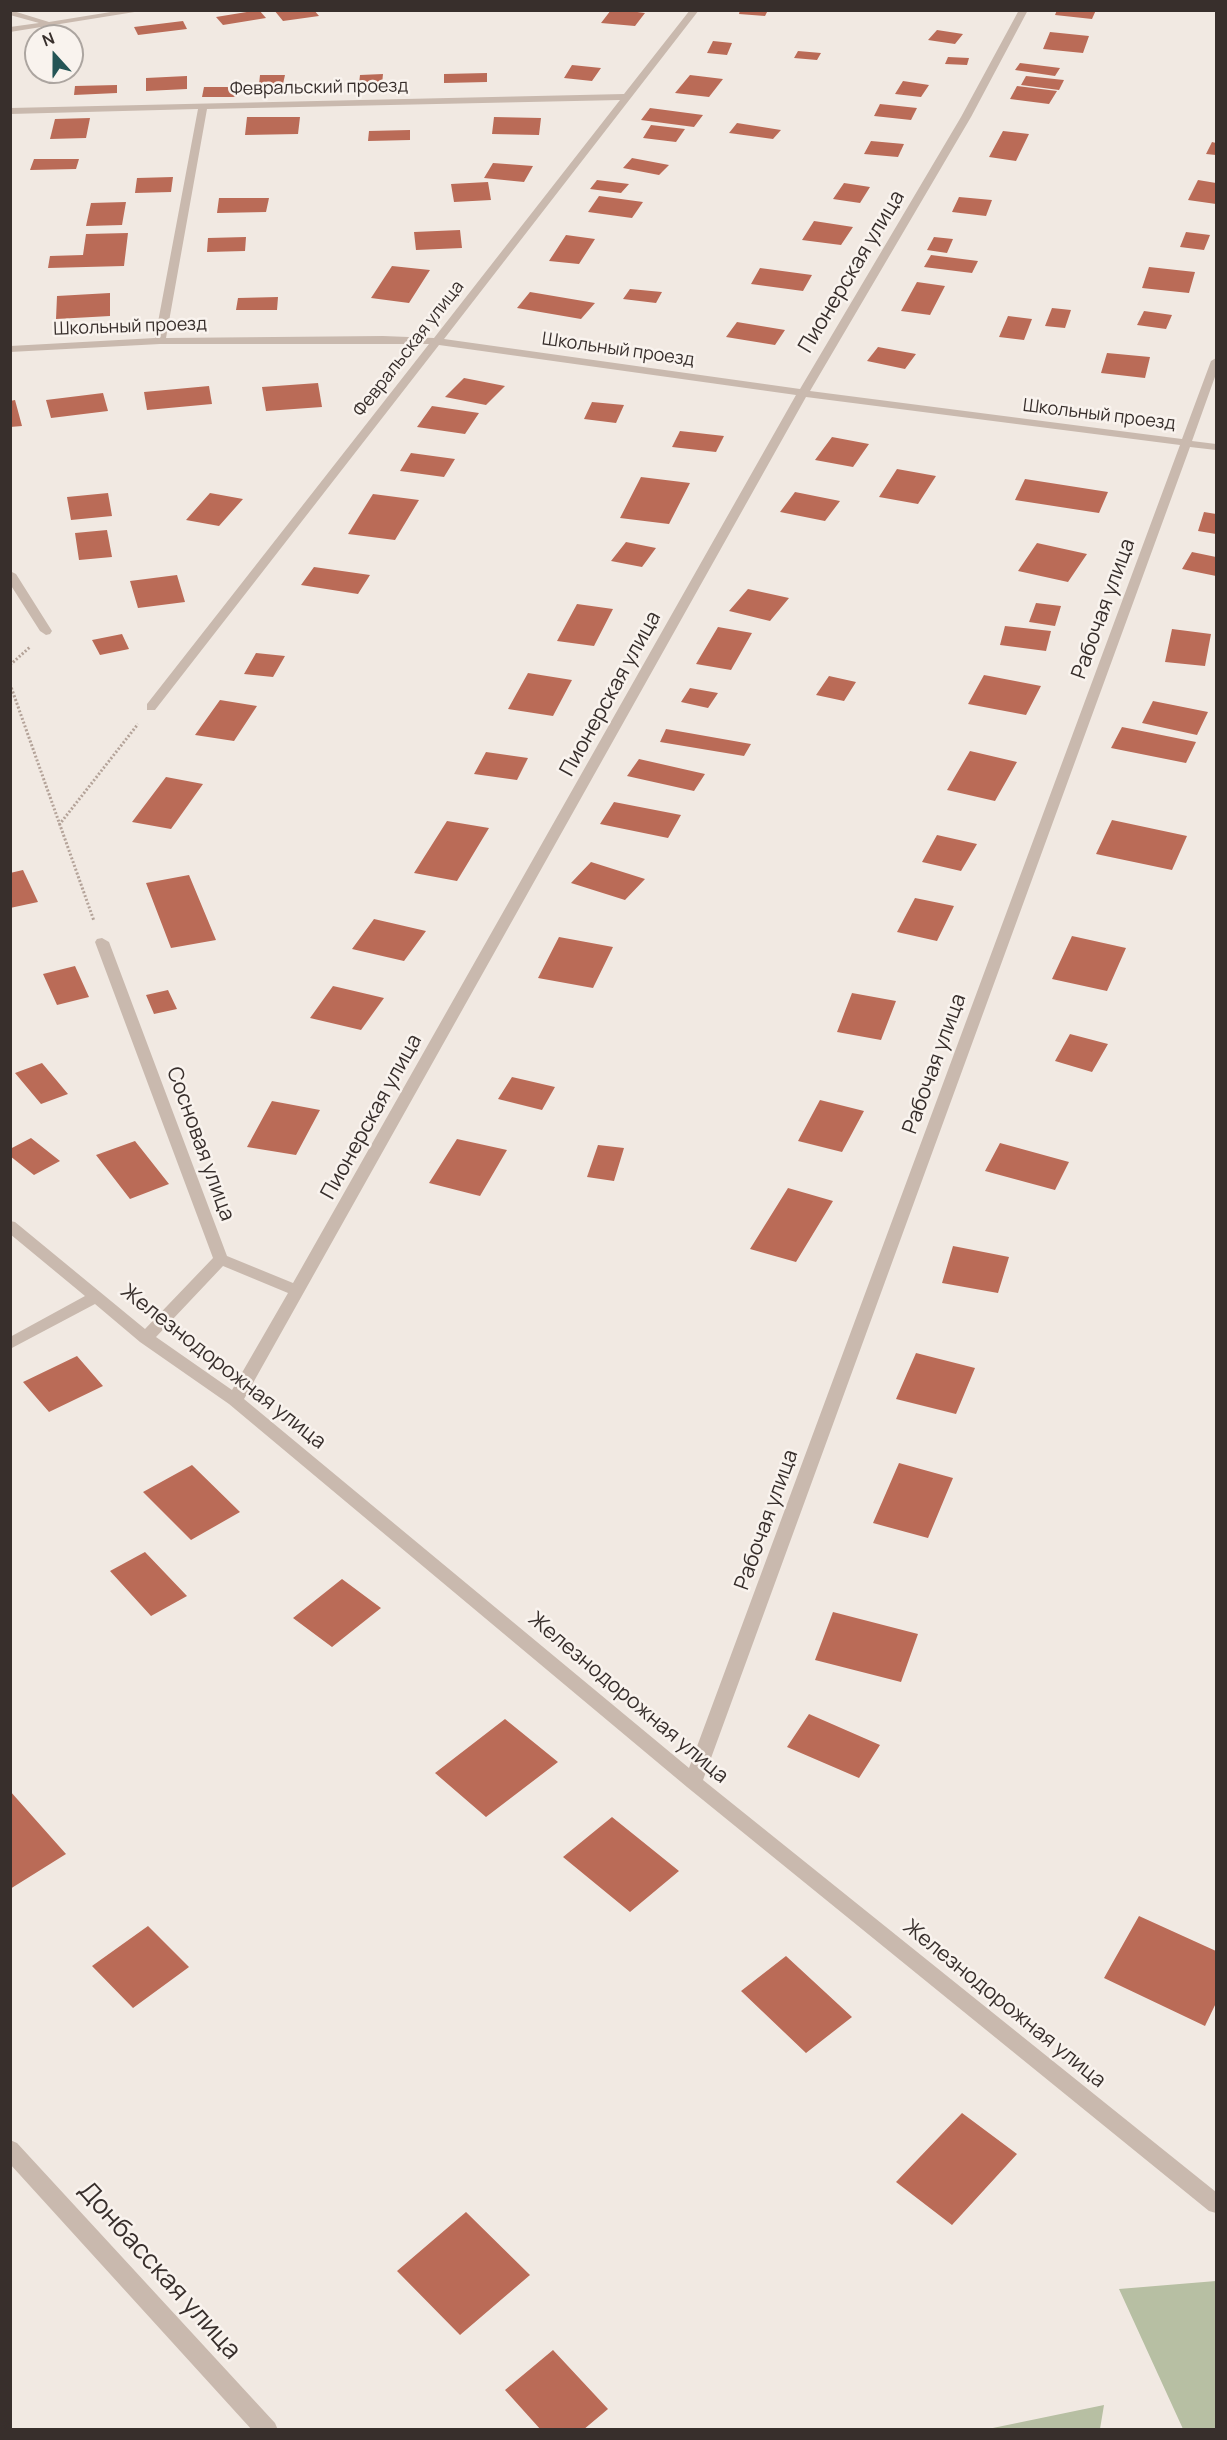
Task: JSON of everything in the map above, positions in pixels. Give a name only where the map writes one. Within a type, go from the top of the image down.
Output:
[{"type":"street","points":[[10,12],[54,24],[143,10]]},
{"type":"street","name":"Февральская улица","points":[[151,707],[694,10]]},
{"type":"street","name":"Пионерская улица","points":[[235,1400],[803,393],[966,117],[1024,10]]},
{"type":"street","points":[[10,18],[23,16]]},
{"type":"street","name":"Февральский проезд","points":[[10,111],[628,97]]},
{"type":"street","points":[[160,341],[203,107]]},
{"type":"street","name":"Школьный проезд","points":[[10,349],[160,341],[383,339],[436,341],[803,393],[1216,447]]},
{"type":"street","name":"Рабочая улица","points":[[693,1782],[1188,443],[1216,361]]},
{"type":"street","points":[[10,574],[46,631]]},
{"type":"street","name":"Сосновая улица","points":[[102,942],[220,1259]]},
{"type":"street","name":"Железнодорожная улица","points":[[10,1226],[146,1338],[235,1400],[693,1782],[1216,2204]]},
{"type":"street","points":[[146,1338],[220,1259],[296,1290]]},
{"type":"street","points":[[10,1344],[96,1297]]},
{"type":"street","name":"Донбасская улица","points":[[10,2149],[267,2430]]},
{"type":"path","points":[[10,684],[102,942]]},
{"type":"path","points":[[59,825],[151,707]]},
{"type":"green space","points":[[1216,2281],[1216,2429],[1183,2429],[1119,2289]]},
{"type":"green space","points":[[1104,2405],[1100,2429],[988,2429]]},
{"type":"building","points":[[259,10],[266,18],[223,25],[216,17]]},
{"type":"building","points":[[274,10],[314,10],[319,16],[283,21]]},
{"type":"building","points":[[611,10],[645,13],[635,26],[601,23]]},
{"type":"building","points":[[740,10],[768,10],[765,16],[739,14]]},
{"type":"building","points":[[1057,10],[1096,10],[1092,19],[1055,15]]},
{"type":"building","points":[[183,21],[187,29],[138,35],[134,27]]},
{"type":"building","points":[[937,30],[963,34],[955,44],[928,40]]},
{"type":"building","points":[[1050,32],[1089,36],[1083,53],[1043,49]]},
{"type":"building","points":[[713,41],[732,43],[727,55],[707,53]]},
{"type":"building","points":[[798,51],[821,53],[817,60],[794,58]]},
{"type":"building","points":[[948,57],[969,58],[967,65],[945,64]]},
{"type":"building","points":[[1020,63],[1060,68],[1055,76],[1015,70]]},
{"type":"building","points":[[572,65],[601,68],[592,81],[564,78]]},
{"type":"building","points":[[487,73],[487,82],[444,83],[444,74]]},
{"type":"building","points":[[383,74],[382,84],[359,84],[360,75]]},
{"type":"building","points":[[260,75],[285,75],[283,84],[259,85]]},
{"type":"building","points":[[690,75],[723,79],[709,97],[675,93]]},
{"type":"building","points":[[187,76],[187,89],[146,91],[146,78]]},
{"type":"building","points":[[1026,76],[1064,80],[1059,90],[1021,85]]},
{"type":"building","points":[[903,81],[929,85],[921,97],[895,94]]},
{"type":"building","points":[[117,85],[117,93],[74,95],[75,86]]},
{"type":"building","points":[[1017,86],[1057,91],[1049,104],[1010,99]]},
{"type":"building","points":[[204,87],[238,87],[237,97],[202,97]]},
{"type":"building","points":[[880,104],[917,108],[911,120],[874,116]]},
{"type":"building","points":[[650,108],[703,115],[694,127],[641,120]]},
{"type":"building","points":[[247,117],[300,117],[298,134],[245,135]]},
{"type":"building","points":[[494,117],[541,118],[539,135],[492,134]]},
{"type":"building","points":[[90,118],[86,138],[50,139],[55,119]]},
{"type":"building","points":[[737,123],[781,130],[773,139],[729,133]]},
{"type":"building","points":[[651,125],[685,129],[676,142],[643,138]]},
{"type":"building","points":[[410,130],[410,140],[368,141],[369,131]]},
{"type":"building","points":[[1003,131],[1029,134],[1016,161],[989,157]]},
{"type":"building","points":[[871,141],[904,144],[898,157],[864,154]]},
{"type":"building","points":[[1212,142],[1216,143],[1216,155],[1206,154]]},
{"type":"building","points":[[632,158],[669,165],[659,175],[623,168]]},
{"type":"building","points":[[34,159],[79,159],[76,169],[30,170]]},
{"type":"building","points":[[493,163],[533,166],[524,182],[484,178]]},
{"type":"building","points":[[173,177],[171,192],[135,193],[137,178]]},
{"type":"building","points":[[597,180],[629,184],[621,193],[590,189]]},
{"type":"building","points":[[1198,180],[1216,183],[1216,204],[1188,200]]},
{"type":"building","points":[[488,182],[491,200],[454,202],[451,184]]},
{"type":"building","points":[[844,183],[870,187],[860,203],[833,199]]},
{"type":"building","points":[[599,196],[643,202],[632,218],[588,212]]},
{"type":"building","points":[[959,197],[992,200],[986,216],[952,212]]},
{"type":"building","points":[[219,198],[269,198],[266,212],[217,213]]},
{"type":"building","points":[[126,202],[122,225],[86,226],[91,203]]},
{"type":"building","points":[[814,221],[853,227],[841,245],[802,240]]},
{"type":"building","points":[[460,230],[462,248],[416,250],[414,232]]},
{"type":"building","points":[[1186,232],[1210,235],[1204,250],[1180,247]]},
{"type":"building","points":[[128,233],[124,266],[48,268],[50,256],[83,255],[86,234]]},
{"type":"building","points":[[566,235],[595,239],[579,264],[549,261]]},
{"type":"building","points":[[246,237],[245,251],[207,252],[208,238]]},
{"type":"building","points":[[934,237],[953,239],[947,253],[927,250]]},
{"type":"building","points":[[931,255],[978,261],[972,273],[924,267]]},
{"type":"building","points":[[392,266],[430,270],[409,303],[371,298]]},
{"type":"building","points":[[1149,267],[1195,272],[1189,293],[1142,288]]},
{"type":"building","points":[[760,268],[812,275],[803,291],[751,284]]},
{"type":"building","points":[[917,282],[945,286],[930,315],[901,311]]},
{"type":"building","points":[[630,289],[662,292],[656,303],[623,299]]},
{"type":"building","points":[[530,292],[595,303],[581,319],[517,308]]},
{"type":"building","points":[[110,293],[110,316],[56,319],[57,296]]},
{"type":"building","points":[[278,297],[277,310],[236,310],[238,298]]},
{"type":"building","points":[[1052,308],[1071,310],[1065,328],[1045,326]]},
{"type":"building","points":[[1144,311],[1172,315],[1166,329],[1137,325]]},
{"type":"building","points":[[1008,316],[1032,319],[1024,340],[999,337]]},
{"type":"building","points":[[737,322],[785,330],[775,345],[726,337]]},
{"type":"building","points":[[878,347],[916,354],[905,369],[867,361]]},
{"type":"building","points":[[1107,353],[1150,357],[1145,378],[1101,373]]},
{"type":"building","points":[[464,378],[505,386],[486,405],[445,397]]},
{"type":"building","points":[[318,383],[322,407],[266,411],[262,387]]},
{"type":"building","points":[[209,386],[212,404],[147,410],[144,392]]},
{"type":"building","points":[[103,393],[108,411],[51,418],[46,400]]},
{"type":"building","points":[[15,400],[22,426],[10,427],[10,401]]},
{"type":"building","points":[[592,402],[624,405],[616,423],[584,419]]},
{"type":"building","points":[[432,406],[479,413],[465,434],[417,427]]},
{"type":"building","points":[[680,431],[724,436],[716,452],[672,447]]},
{"type":"building","points":[[832,437],[869,444],[853,467],[815,460]]},
{"type":"building","points":[[411,453],[455,459],[444,477],[400,471]]},
{"type":"building","points":[[897,469],[936,476],[918,504],[879,497]]},
{"type":"building","points":[[641,477],[690,483],[669,524],[620,518]]},
{"type":"building","points":[[1025,479],[1108,492],[1099,513],[1015,500]]},
{"type":"building","points":[[795,492],[840,501],[825,521],[780,512]]},
{"type":"building","points":[[108,493],[112,516],[71,520],[67,497]]},
{"type":"building","points":[[210,493],[243,499],[219,526],[186,520]]},
{"type":"building","points":[[373,494],[419,500],[395,540],[348,534]]},
{"type":"building","points":[[1204,512],[1216,514],[1216,534],[1198,531]]},
{"type":"building","points":[[107,530],[112,557],[79,560],[75,533]]},
{"type":"building","points":[[626,542],[656,548],[642,567],[611,561]]},
{"type":"building","points":[[1037,543],[1087,554],[1068,582],[1018,571]]},
{"type":"building","points":[[1192,552],[1216,557],[1216,576],[1182,569]]},
{"type":"building","points":[[314,567],[370,575],[358,594],[301,585]]},
{"type":"building","points":[[177,575],[185,602],[138,608],[130,581]]},
{"type":"building","points":[[748,589],[789,598],[770,621],[729,611]]},
{"type":"building","points":[[1036,603],[1061,606],[1055,626],[1029,622]]},
{"type":"building","points":[[577,604],[613,609],[594,646],[557,641]]},
{"type":"building","points":[[1005,626],[1051,631],[1046,651],[1000,645]]},
{"type":"building","points":[[718,627],[752,633],[731,670],[696,664]]},
{"type":"building","points":[[1172,629],[1211,634],[1205,666],[1165,662]]},
{"type":"building","points":[[122,634],[129,649],[100,655],[92,640]]},
{"type":"building","points":[[256,653],[285,656],[273,677],[244,674]]},
{"type":"building","points":[[528,673],[572,680],[553,716],[508,709]]},
{"type":"building","points":[[984,675],[1041,686],[1026,715],[968,704]]},
{"type":"building","points":[[829,676],[856,682],[844,701],[816,695]]},
{"type":"building","points":[[690,688],[718,693],[708,708],[681,702]]},
{"type":"building","points":[[220,700],[257,706],[234,741],[195,735]]},
{"type":"building","points":[[1153,701],[1208,712],[1197,735],[1142,723]]},
{"type":"building","points":[[1122,727],[1196,742],[1186,763],[1111,748]]},
{"type":"building","points":[[666,729],[751,744],[744,756],[660,742]]},
{"type":"building","points":[[970,751],[1017,762],[995,801],[947,790]]},
{"type":"building","points":[[486,752],[528,758],[517,780],[474,774]]},
{"type":"building","points":[[639,759],[705,774],[694,791],[627,776]]},
{"type":"building","points":[[166,777],[203,784],[171,829],[132,822]]},
{"type":"building","points":[[614,802],[681,815],[668,838],[600,824]]},
{"type":"building","points":[[1112,820],[1187,836],[1172,870],[1096,854]]},
{"type":"building","points":[[447,821],[489,828],[457,881],[414,873]]},
{"type":"building","points":[[937,835],[977,844],[961,871],[922,862]]},
{"type":"building","points":[[591,862],[645,879],[625,900],[571,883]]},
{"type":"building","points":[[23,870],[38,902],[10,908],[10,873]]},
{"type":"building","points":[[189,875],[216,940],[171,948],[146,883]]},
{"type":"building","points":[[915,898],[954,906],[937,941],[897,932]]},
{"type":"building","points":[[374,919],[426,931],[404,961],[352,949]]},
{"type":"building","points":[[1072,936],[1126,948],[1107,991],[1052,979]]},
{"type":"building","points":[[559,937],[613,947],[593,988],[538,978]]},
{"type":"building","points":[[75,966],[89,997],[57,1005],[43,974]]},
{"type":"building","points":[[333,986],[384,998],[361,1030],[310,1018]]},
{"type":"building","points":[[168,990],[177,1009],[154,1014],[146,995]]},
{"type":"building","points":[[852,993],[896,1001],[881,1040],[837,1032]]},
{"type":"building","points":[[1070,1034],[1108,1044],[1092,1072],[1055,1061]]},
{"type":"building","points":[[42,1063],[68,1094],[41,1104],[15,1073]]},
{"type":"building","points":[[512,1077],[555,1087],[542,1110],[498,1099]]},
{"type":"building","points":[[820,1100],[864,1111],[842,1152],[798,1141]]},
{"type":"building","points":[[272,1101],[320,1110],[296,1155],[247,1147]]},
{"type":"building","points":[[31,1138],[60,1161],[34,1175],[10,1156],[10,1149]]},
{"type":"building","points":[[457,1139],[507,1150],[480,1196],[429,1183]]},
{"type":"building","points":[[135,1141],[169,1184],[130,1199],[96,1155]]},
{"type":"building","points":[[1000,1143],[1069,1162],[1055,1190],[985,1171]]},
{"type":"building","points":[[598,1145],[624,1148],[614,1181],[587,1177]]},
{"type":"building","points":[[788,1188],[833,1201],[796,1262],[750,1249]]},
{"type":"building","points":[[953,1246],[1009,1257],[998,1293],[942,1283]]},
{"type":"building","points":[[916,1353],[975,1368],[956,1414],[896,1399]]},
{"type":"building","points":[[77,1356],[103,1386],[49,1412],[23,1382]]},
{"type":"building","points":[[899,1463],[953,1478],[928,1538],[873,1523]]},
{"type":"building","points":[[192,1465],[240,1512],[191,1540],[143,1492]]},
{"type":"building","points":[[145,1552],[187,1596],[151,1616],[110,1571]]},
{"type":"building","points":[[342,1579],[381,1608],[332,1647],[293,1618]]},
{"type":"building","points":[[833,1612],[918,1634],[901,1682],[815,1660]]},
{"type":"building","points":[[809,1714],[880,1745],[859,1778],[787,1747]]},
{"type":"building","points":[[505,1719],[558,1762],[486,1817],[435,1773]]},
{"type":"building","points":[[10,1791],[66,1854],[10,1889]]},
{"type":"building","points":[[612,1817],[679,1871],[630,1912],[563,1857]]},
{"type":"building","points":[[1139,1916],[1216,1951],[1216,2003],[1205,2026],[1104,1978]]},
{"type":"building","points":[[148,1926],[189,1967],[133,2008],[92,1966]]},
{"type":"building","points":[[786,1956],[852,2017],[806,2053],[741,1991]]},
{"type":"building","points":[[962,2113],[1017,2154],[952,2225],[896,2182]]},
{"type":"building","points":[[466,2212],[530,2275],[460,2335],[397,2271]]},
{"type":"building","points":[[553,2350],[608,2409],[583,2430],[541,2430],[505,2390]]}]
